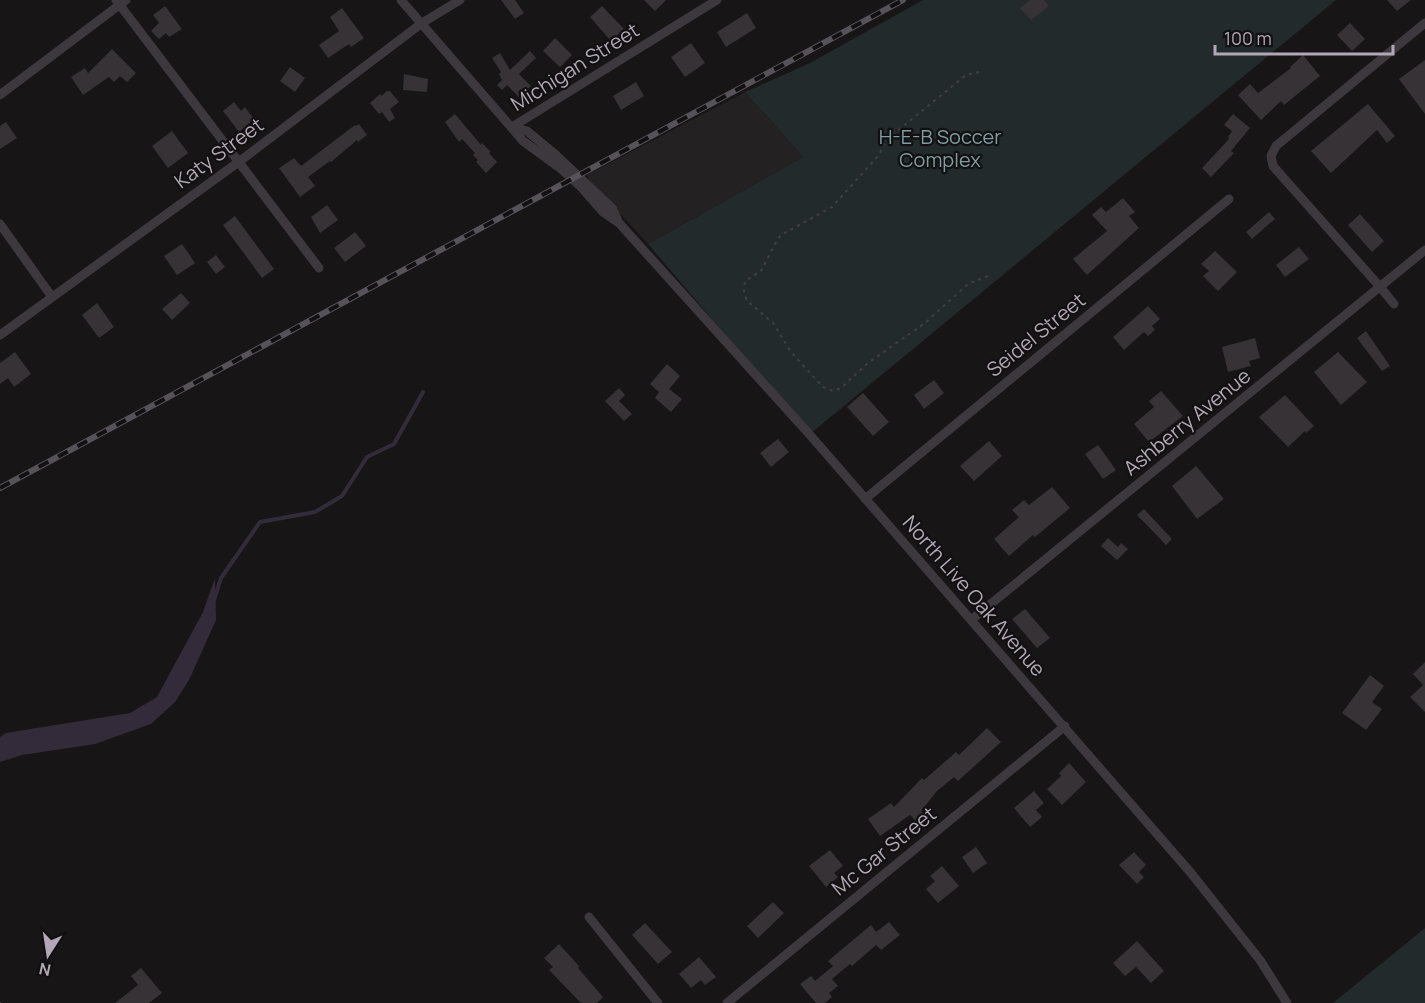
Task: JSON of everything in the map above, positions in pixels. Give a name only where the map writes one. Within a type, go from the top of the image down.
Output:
[{"type":"street","name":"North Live Oak Avenue","points":[[401,0],[512,127],[527,131],[612,208],[619,223],[1065,726],[1191,873],[1260,960],[1287,1003]]},
{"type":"street","name":"Katy Street","points":[[0,335],[240,161],[422,23],[460,0]]},
{"type":"street","name":"Michigan Street","points":[[512,127],[717,0]]},
{"type":"street","points":[[0,95],[121,2],[319,268]]},
{"type":"street","points":[[1394,304],[1273,166],[1271,156],[1276,146],[1425,23]]},
{"type":"street","name":"Seidel Street","points":[[865,499],[1229,199]]},
{"type":"street","points":[[0,224],[52,297]]},
{"type":"street","name":"Ashberry Avenue","points":[[971,620],[1382,288],[1425,250]]},
{"type":"street","name":"Mc Gar Street","points":[[727,1003],[1065,726]]},
{"type":"street","points":[[589,917],[658,1003]]},
{"type":"path","points":[[979,72],[966,75],[884,141],[879,155],[830,209],[782,235],[761,271],[745,281],[744,292],[747,301],[777,328],[796,357],[823,387],[833,391],[841,388],[868,363],[925,323],[968,284],[988,276]]},
{"type":"shaded area","points":[[745,92],[803,157],[648,244],[587,175]]},
{"type":"shaded area","points":[[215,578],[216,620],[189,680],[175,702],[151,724],[95,744],[22,755],[0,762],[0,737],[6,733],[130,713],[157,697],[203,612]]},
{"type":"green space","name":"H-E-B Soccer Complex","points":[[923,0],[1336,0],[810,434],[648,244],[803,157],[745,92],[810,63]]},
{"type":"green space","points":[[1425,928],[1425,1003],[1333,1003]]},
{"type":"building","points":[[501,0],[515,0],[524,13],[515,19]]},
{"type":"building","points":[[644,0],[666,0],[655,11]]},
{"type":"building","points":[[1030,0],[1044,0],[1049,6],[1031,20],[1020,8]]},
{"type":"building","points":[[1387,0],[1411,0],[1397,11]]},
{"type":"building","points":[[165,6],[182,29],[169,37],[166,33],[159,39],[151,31],[159,23],[153,15]]},
{"type":"building","points":[[602,6],[624,29],[611,41],[590,17]]},
{"type":"building","points":[[342,8],[364,38],[351,47],[349,44],[328,58],[319,45],[339,31],[330,17]]},
{"type":"building","points":[[747,13],[756,28],[726,47],[717,32]]},
{"type":"building","points":[[1350,23],[1365,39],[1352,51],[1337,35]]},
{"type":"building","points":[[555,38],[572,55],[560,67],[543,51]]},
{"type":"building","points":[[691,43],[705,63],[685,77],[671,57]]},
{"type":"building","points":[[112,49],[136,73],[127,82],[120,76],[114,82],[109,77],[83,95],[71,77],[85,68],[88,73]]},
{"type":"building","points":[[530,51],[536,58],[519,74],[531,86],[519,97],[507,85],[502,90],[497,85],[502,80],[499,74],[501,72],[492,58],[500,53],[510,70]]},
{"type":"building","points":[[1303,55],[1320,76],[1284,105],[1281,101],[1261,120],[1238,95],[1250,84],[1258,93],[1291,68]]},
{"type":"building","points":[[1425,60],[1425,114],[1399,79]]},
{"type":"building","points":[[290,67],[305,78],[295,92],[280,81]]},
{"type":"building","points":[[404,74],[428,79],[427,92],[403,90]]},
{"type":"building","points":[[636,82],[644,96],[621,110],[613,96]]},
{"type":"building","points":[[390,91],[399,102],[390,109],[395,118],[389,122],[382,112],[379,114],[370,103]]},
{"type":"building","points":[[234,102],[241,111],[245,107],[254,119],[239,132],[223,111]]},
{"type":"building","points":[[1368,104],[1395,136],[1387,143],[1377,130],[1331,173],[1311,151]]},
{"type":"building","points":[[455,114],[481,145],[482,143],[491,152],[489,153],[497,162],[486,173],[476,162],[478,160],[473,155],[475,153],[462,139],[459,142],[445,122]]},
{"type":"building","points":[[1233,114],[1250,128],[1231,151],[1234,153],[1211,177],[1202,168],[1229,139],[1232,131],[1224,125]]},
{"type":"building","points":[[6,122],[17,138],[0,149],[0,126]]},
{"type":"building","points":[[359,124],[367,135],[308,177],[315,186],[300,197],[279,168],[294,158],[301,166]]},
{"type":"building","points":[[172,131],[188,153],[168,168],[152,146]]},
{"type":"building","points":[[1123,198],[1135,212],[1129,216],[1139,228],[1087,275],[1073,259],[1107,231],[1092,215],[1101,207],[1106,212]]},
{"type":"building","points":[[327,205],[338,220],[320,233],[311,217]]},
{"type":"building","points":[[1269,212],[1275,219],[1252,239],[1246,232]]},
{"type":"building","points":[[1360,214],[1384,241],[1372,252],[1348,225]]},
{"type":"building","points":[[235,216],[274,269],[262,278],[223,225]]},
{"type":"building","points":[[355,232],[366,246],[345,262],[334,248]]},
{"type":"building","points":[[182,244],[195,263],[177,275],[164,256]]},
{"type":"building","points":[[1299,247],[1309,259],[1285,277],[1276,265]]},
{"type":"building","points":[[1215,251],[1237,272],[1218,291],[1203,276],[1209,271],[1201,264]]},
{"type":"building","points":[[216,255],[225,267],[216,274],[207,262]]},
{"type":"building","points":[[181,293],[190,303],[172,320],[162,309]]},
{"type":"building","points":[[97,303],[114,327],[99,338],[82,315]]},
{"type":"building","points":[[1148,306],[1160,319],[1152,326],[1155,330],[1148,336],[1144,332],[1124,350],[1113,337]]},
{"type":"building","points":[[1366,331],[1390,366],[1382,371],[1357,338]]},
{"type":"building","points":[[1255,338],[1260,358],[1249,361],[1251,366],[1228,372],[1222,347]]},
{"type":"building","points":[[15,352],[31,374],[14,387],[8,378],[0,384],[0,363]]},
{"type":"building","points":[[1338,352],[1367,382],[1341,405],[1314,372]]},
{"type":"building","points":[[667,364],[680,376],[669,389],[682,399],[671,412],[655,398],[659,392],[650,384]]},
{"type":"building","points":[[934,380],[944,393],[924,409],[914,395]]},
{"type":"building","points":[[619,388],[625,395],[619,401],[632,414],[624,421],[605,401]]},
{"type":"building","points":[[1161,391],[1183,416],[1149,442],[1134,424],[1154,407],[1149,401]]},
{"type":"building","points":[[863,393],[889,422],[873,436],[847,407]]},
{"type":"building","points":[[1285,395],[1314,426],[1288,447],[1259,417]]},
{"type":"building","points":[[778,439],[789,452],[771,467],[760,453]]},
{"type":"building","points":[[989,441],[1002,456],[974,481],[960,466]]},
{"type":"building","points":[[1098,445],[1116,470],[1103,479],[1085,454]]},
{"type":"building","points":[[1196,466],[1224,499],[1197,519],[1172,486]]},
{"type":"building","points":[[1052,487],[1070,508],[1009,556],[994,539],[1019,517],[1012,510],[1024,500],[1029,505]]},
{"type":"building","points":[[1144,509],[1172,539],[1166,545],[1137,515]]},
{"type":"building","points":[[1108,538],[1118,547],[1121,543],[1128,549],[1117,560],[1101,546]]},
{"type":"building","points":[[1025,609],[1050,638],[1037,648],[1012,619]]},
{"type":"building","points":[[1425,662],[1425,712],[1410,697],[1423,685],[1413,674]]},
{"type":"building","points":[[1370,675],[1384,686],[1372,702],[1382,709],[1366,730],[1342,713]]},
{"type":"building","points":[[987,728],[1001,742],[958,781],[954,777],[937,791],[921,811],[925,814],[917,822],[910,815],[880,836],[868,819],[891,803],[894,807],[922,778],[924,780],[956,752],[959,755]]},
{"type":"building","points":[[1069,763],[1086,782],[1062,805],[1047,789],[1061,776],[1059,773]]},
{"type":"building","points":[[1034,791],[1044,803],[1036,810],[1042,817],[1030,827],[1014,808]]},
{"type":"building","points":[[976,847],[987,863],[973,873],[962,857]]},
{"type":"building","points":[[830,850],[843,866],[834,873],[838,877],[826,887],[809,866]]},
{"type":"building","points":[[1134,852],[1146,865],[1139,872],[1144,877],[1137,884],[1119,865]]},
{"type":"building","points":[[942,866],[959,886],[938,903],[926,889],[935,881],[930,876]]},
{"type":"building","points":[[773,902],[784,913],[758,938],[747,926]]},
{"type":"building","points":[[889,922],[900,935],[881,950],[876,945],[852,966],[850,964],[832,979],[838,986],[829,993],[832,997],[825,1003],[816,1003],[800,984],[811,976],[815,981],[833,966],[828,961],[871,925],[876,932]]},
{"type":"building","points":[[645,923],[672,952],[658,964],[632,935]]},
{"type":"building","points":[[1137,941],[1164,971],[1151,983],[1136,967],[1125,976],[1113,963]]},
{"type":"building","points":[[559,944],[603,997],[597,1003],[581,1003],[549,970],[553,967],[544,958]]},
{"type":"building","points":[[699,957],[716,977],[705,985],[701,980],[691,988],[679,974]]},
{"type":"building","points":[[141,968],[162,993],[149,1003],[115,1003],[138,985],[131,976]]},
{"type":"waterway","points":[[214,600],[221,578],[260,522],[315,512],[342,496],[367,457],[394,444],[423,392]]},
{"type":"railway","points":[[0,488],[903,0]]}]
